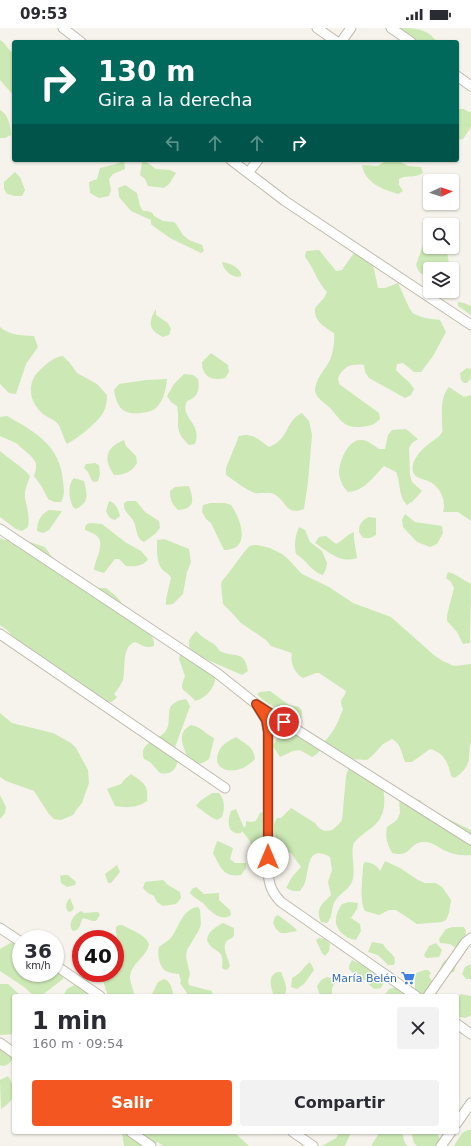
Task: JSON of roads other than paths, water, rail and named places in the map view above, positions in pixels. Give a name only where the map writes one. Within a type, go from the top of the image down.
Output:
[{"type":"street","points":[[63,28],[78,40]]},
{"type":"street","points":[[317,28],[334,40]]},
{"type":"street","points":[[342,40],[351,28]]},
{"type":"street","points":[[391,28],[407,40]]},
{"type":"street","points":[[459,77],[471,86]]},
{"type":"street","points":[[234,162],[285,201],[471,325]]},
{"type":"street","points":[[248,173],[256,162]]},
{"type":"street","points":[[0,529],[216,673],[256,704],[471,840]]},
{"type":"street","points":[[0,634],[225,788]]},
{"type":"street","points":[[256,704],[266,720],[268,732],[268,872],[269,884],[272,892],[281,902],[413,994]]},
{"type":"street","points":[[0,928],[12,936]]},
{"type":"street","points":[[429,994],[465,943],[471,938]]},
{"type":"street","points":[[64,971],[97,994]]},
{"type":"street","points":[[459,1025],[471,1034]]},
{"type":"street","points":[[0,1043],[12,1052]]},
{"type":"street","points":[[459,1120],[471,1103]]},
{"type":"street","points":[[134,1134],[151,1146]]},
{"type":"street","points":[[296,1134],[313,1146]]},
{"type":"street","points":[[441,1146],[450,1134]]},
{"type":"place","name":"María Belén","points":[[408,978]]}]
